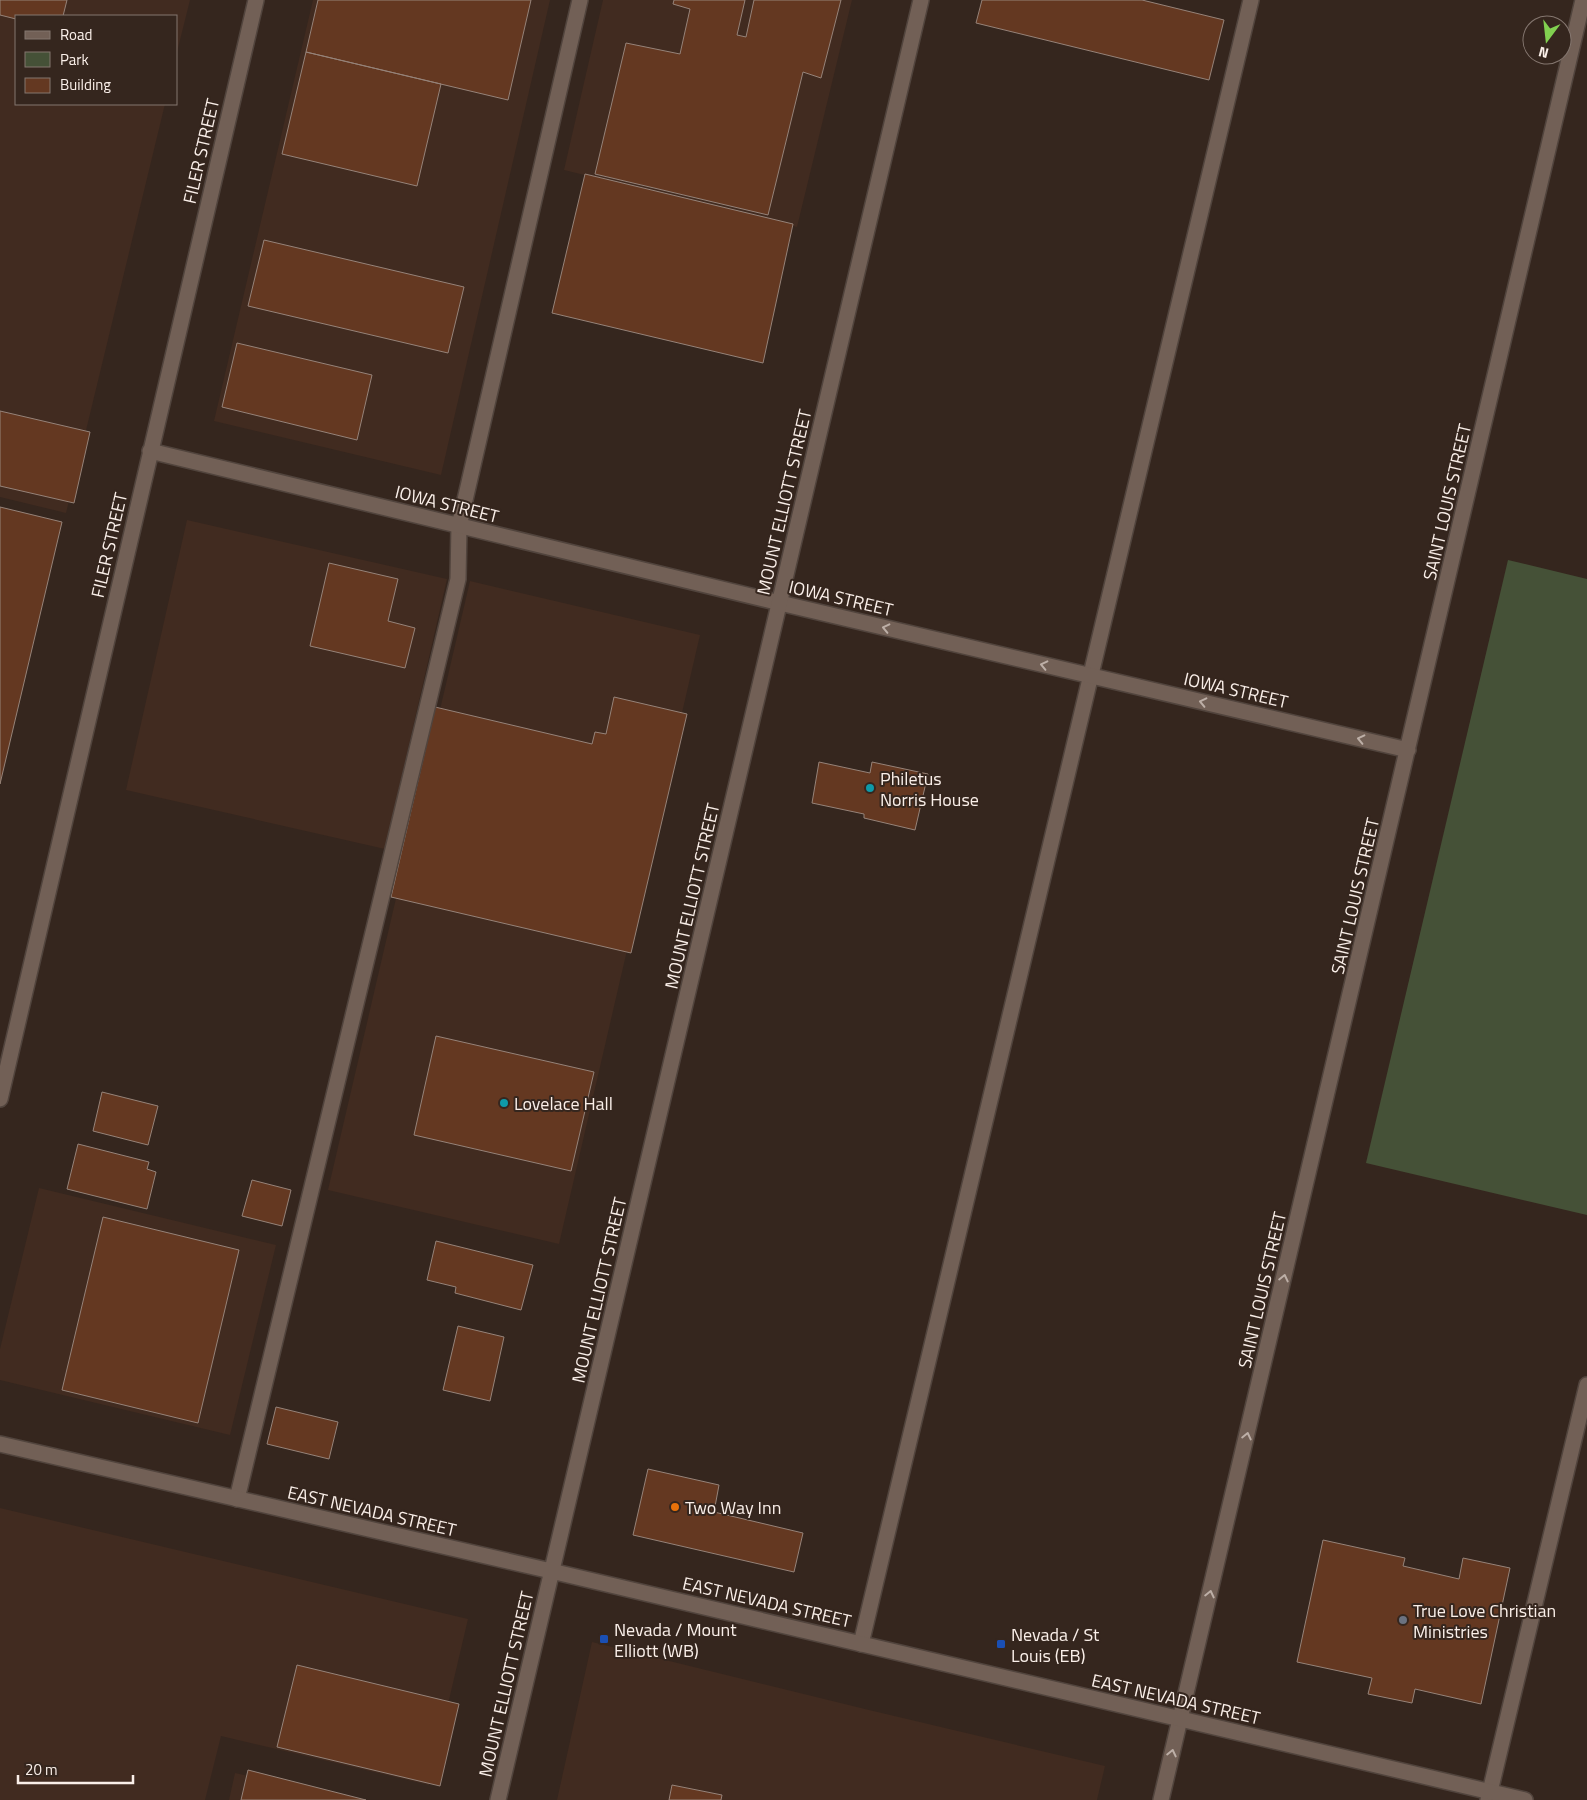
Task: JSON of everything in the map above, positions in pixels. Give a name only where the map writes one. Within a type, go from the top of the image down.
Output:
[{"type":"street","name":"FILER STREET","points":[[0,1099],[256,0]]},
{"type":"street","points":[[237,1499],[458,579],[459,526],[580,0]]},
{"type":"street","name":"MOUNT ELLIOTT STREET","points":[[498,1800],[921,0]]},
{"type":"street","points":[[861,1644],[1251,0]]},
{"type":"street","name":"SAINT LOUIS STREET","points":[[1161,1800],[1408,750],[1583,20],[1583,0]]},
{"type":"street","name":"IOWA STREET","points":[[150,451],[780,603],[1408,750]]},
{"type":"street","points":[[1489,1796],[1587,1385]]},
{"type":"street","name":"EAST NEVADA STREET","points":[[0,1444],[552,1571],[1180,1719],[1489,1796],[1525,1800]]},
{"type":"shaded area","points":[[0,0],[190,0],[178,48],[178,15],[15,15],[15,105],[165,105],[66,513],[0,497]]},
{"type":"shaded area","points":[[313,0],[550,0],[441,475],[214,421]]},
{"type":"shaded area","points":[[603,0],[852,0],[797,227],[564,170]]},
{"type":"shaded area","points":[[187,520],[447,579],[385,849],[126,790]]},
{"type":"shaded area","points":[[470,581],[700,635],[559,1244],[328,1190]]},
{"type":"shaded area","points":[[39,1188],[276,1245],[230,1435],[0,1380],[0,1349]]},
{"type":"shaded area","points":[[0,1508],[468,1619],[429,1785],[221,1736],[205,1800],[0,1800]]},
{"type":"shaded area","points":[[592,1642],[1105,1766],[1097,1800],[557,1800]]},
{"type":"shaded area","points":[[235,1773],[355,1800],[229,1800]]},
{"type":"green space","points":[[1508,560],[1587,579],[1587,1215],[1366,1163]]},
{"type":"building","points":[[0,0],[67,0],[63,15],[15,15],[15,19],[0,15]]},
{"type":"building","points":[[318,0],[531,0],[508,100],[306,52]]},
{"type":"building","points":[[674,0],[745,0],[737,35],[746,37],[754,0],[841,0],[821,78],[803,72],[768,215],[595,174],[626,43],[680,54],[690,9],[673,4]]},
{"type":"building","points":[[982,0],[1142,0],[1224,20],[1209,80],[976,23]]},
{"type":"building","points":[[306,52],[441,84],[417,186],[282,154]]},
{"type":"building","points":[[585,174],[793,224],[763,363],[552,313]]},
{"type":"building","points":[[264,240],[464,287],[448,353],[248,306]]},
{"type":"building","points":[[237,343],[372,375],[357,440],[222,407]]},
{"type":"building","points":[[0,411],[90,432],[74,503],[0,486]]},
{"type":"building","points":[[0,507],[62,522],[0,784]]},
{"type":"building","points":[[329,563],[398,579],[388,621],[415,628],[405,668],[310,646]]},
{"type":"building","points":[[614,697],[687,714],[631,953],[391,897],[435,707],[592,744],[595,732],[606,734]]},
{"type":"building","name":"Philetus Norris House","points":[[819,762],[870,773],[872,762],[928,774],[915,830],[864,818],[864,814],[812,803]]},
{"type":"building","name":"Lovelace Hall","points":[[436,1036],[594,1072],[571,1171],[414,1135]]},
{"type":"building","points":[[102,1092],[158,1106],[148,1145],[93,1131]]},
{"type":"building","points":[[78,1144],[149,1162],[147,1169],[156,1172],[147,1209],[67,1189]]},
{"type":"building","points":[[252,1180],[291,1190],[282,1226],[242,1216]]},
{"type":"building","points":[[103,1217],[239,1250],[198,1423],[62,1390]]},
{"type":"building","points":[[436,1241],[533,1265],[521,1310],[455,1293],[456,1287],[427,1280]]},
{"type":"building","points":[[458,1326],[504,1337],[490,1401],[443,1390]]},
{"type":"building","points":[[276,1407],[338,1422],[329,1459],[267,1444]]},
{"type":"building","points":[[648,1469],[719,1485],[714,1512],[803,1533],[794,1572],[633,1535]]},
{"type":"building","name":"True Love Christian Ministries","points":[[1323,1540],[1405,1558],[1403,1566],[1459,1579],[1463,1558],[1510,1568],[1481,1704],[1415,1689],[1412,1703],[1368,1694],[1372,1678],[1297,1662]]},
{"type":"building","points":[[297,1665],[459,1704],[440,1786],[277,1747]]},
{"type":"building","points":[[248,1770],[366,1800],[241,1800]]},
{"type":"building","points":[[672,1785],[722,1795],[721,1800],[669,1800]]},
{"type":"place","name":"Philetus Norris House","points":[[870,788]]},
{"type":"place","name":"Lovelace Hall","points":[[504,1103]]},
{"type":"place","name":"Two Way Inn","points":[[675,1507]]},
{"type":"place","name":"True Love Christian Ministries","points":[[1403,1620]]},
{"type":"place","name":"Nevada / Mount Elliott (WB)","points":[[604,1639]]},
{"type":"place","name":"Nevada / St Louis (EB)","points":[[1001,1644]]}]
